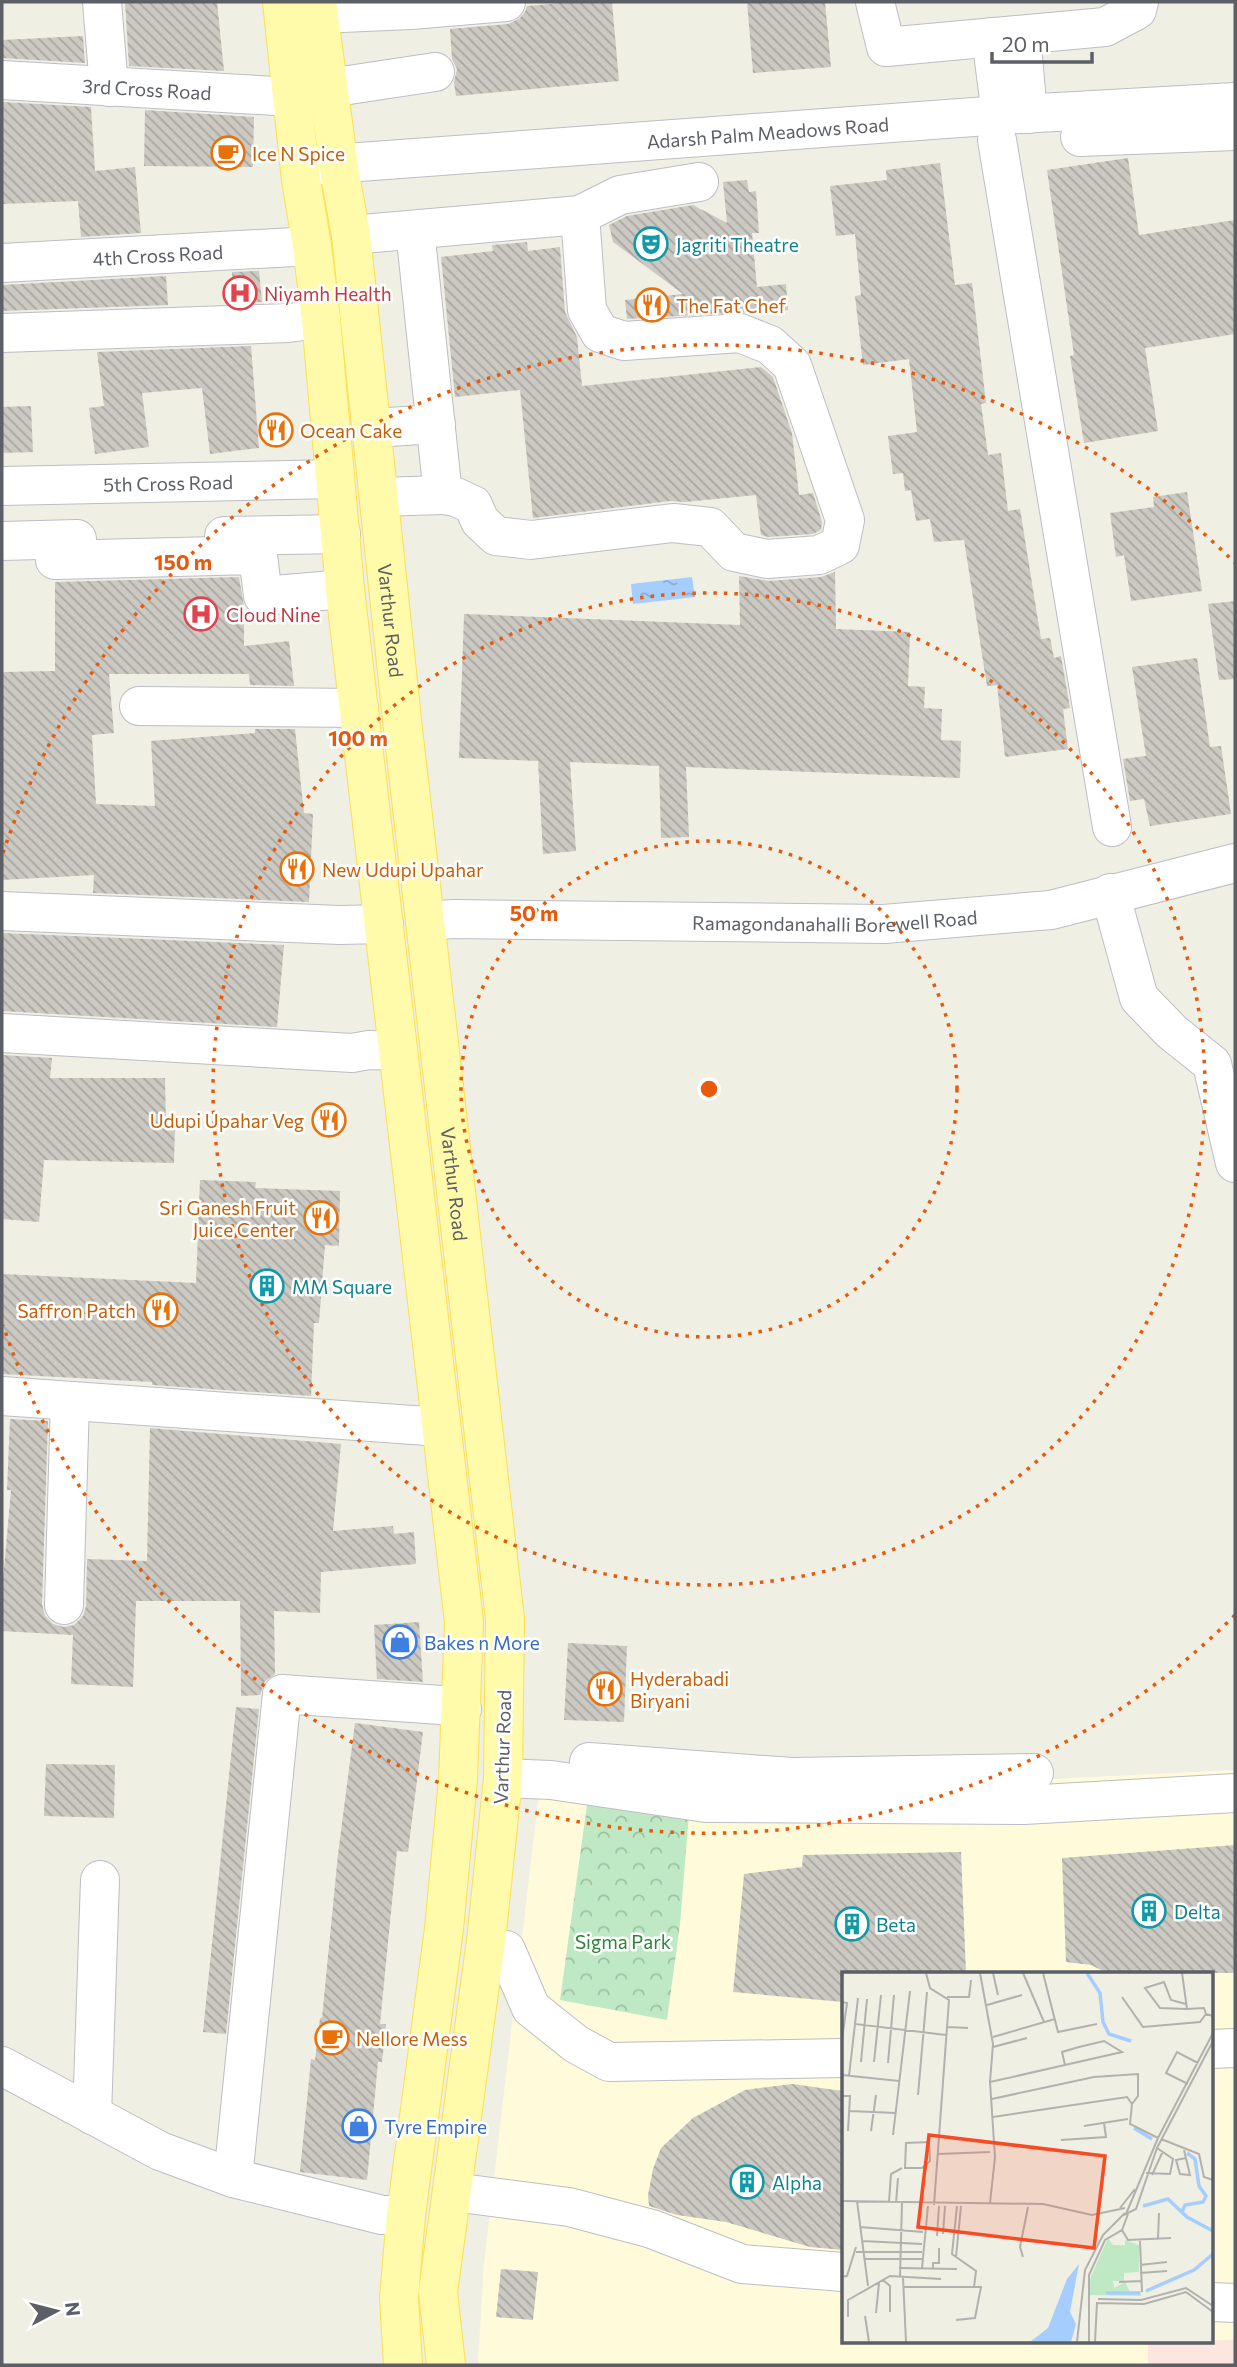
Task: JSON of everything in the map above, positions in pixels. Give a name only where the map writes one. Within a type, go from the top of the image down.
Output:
[{"type":"main road","points":[[282,2],[321,319],[345,589],[464,1622],[458,1780],[443,1929],[406,2215],[399,2298],[403,2365]]},
{"type":"main road","name":"Varthur Road","points":[[318,8],[338,86],[340,169],[351,235],[373,428],[403,729],[505,1619],[503,1767],[486,1941],[438,2292],[446,2365]]},
{"type":"street","points":[[102,2],[109,87]]},
{"type":"street","points":[[318,8],[411,10],[506,2]]},
{"type":"street","points":[[875,2],[886,47],[1105,27],[1137,10],[1139,2]]},
{"type":"street","points":[[1006,36],[1009,123],[1112,827]]},
{"type":"street","points":[[338,86],[435,72]]},
{"type":"street","name":"3rd Cross Road","points":[[2,80],[292,97]]},
{"type":"street","name":"Adarsh Palm Meadows Road","points":[[301,173],[1009,123],[1235,102]]},
{"type":"street","name":"Adarsh Palm Meadows Road","points":[[1009,123],[1235,131]]},
{"type":"street","points":[[351,235],[580,215],[620,195],[699,182]]},
{"type":"street","points":[[379,497],[456,497],[473,505],[480,522],[496,536],[519,539],[531,540],[673,523],[710,527],[734,552],[767,559],[819,555],[840,545],[845,520],[792,365],[770,345],[740,333],[624,341],[600,333],[587,310],[580,215]]},
{"type":"street","points":[[415,230],[443,495]]},
{"type":"street","name":"4th Cross Road","points":[[2,263],[312,246]]},
{"type":"street","points":[[2,333],[288,323],[321,319]]},
{"type":"street","points":[[373,428],[436,424]]},
{"type":"street","name":"5th Cross Road","points":[[2,486],[335,479]]},
{"type":"street","points":[[2,541],[341,534]]},
{"type":"street","points":[[53,540],[55,560],[258,555],[263,596],[345,589]]},
{"type":"street","points":[[139,706],[359,708]]},
{"type":"street","name":"Ramagondanahalli Borewell Road","points":[[425,921],[454,919],[884,924],[1051,910],[1235,863]]},
{"type":"street","points":[[1110,894],[1139,998],[1172,1032],[1212,1064],[1235,1163]]},
{"type":"street","points":[[2,911],[340,925],[384,924]]},
{"type":"street","points":[[2,1033],[352,1053],[398,1051]]},
{"type":"street","points":[[2,1396],[441,1427]]},
{"type":"street","points":[[64,1605],[70,1401]]},
{"type":"street","points":[[233,2178],[282,1694],[442,1705],[462,1709]]},
{"type":"street","points":[[503,1767],[792,1777],[1034,1773]]},
{"type":"street","points":[[503,1767],[551,1780],[706,1803],[1024,1805],[1235,1793]]},
{"type":"street","points":[[92,2115],[100,1880]]},
{"type":"street","points":[[506,1950],[531,2008],[576,2044],[609,2062],[842,2058]]},
{"type":"street","points":[[1212,2049],[1235,2048]]},
{"type":"street","points":[[2,2066],[160,2151],[233,2178],[382,2215],[406,2215]]},
{"type":"street","points":[[453,2192],[569,2207],[652,2229],[742,2264],[842,2272]]},
{"type":"street","points":[[1212,2302],[1235,2303]]},
{"type":"shaded area","points":[[542,1767],[970,1783],[1235,1770],[1235,2340],[1212,2341],[1212,1972],[842,1972],[842,2342],[1148,2342],[1148,2365],[480,2365],[478,2361],[484,2264]]},
{"type":"shaded area","points":[[1235,2340],[1235,2365],[1148,2365],[1148,2342]]},
{"type":"green space","name":"Sigma Park","points":[[587,1805],[689,1814],[680,1924],[667,2020],[560,2000]]},
{"type":"water","points":[[692,577],[695,597],[633,604],[631,584]]},
{"type":"building","points":[[125,2],[217,2],[224,71],[129,66]]},
{"type":"building","points":[[612,2],[619,81],[456,96],[454,82],[457,69],[452,59],[450,29],[508,24],[519,19],[527,6]]},
{"type":"building","points":[[747,2],[825,2],[831,67],[753,73]]},
{"type":"building","points":[[83,36],[85,63],[2,58],[2,40]]},
{"type":"building","points":[[2,102],[91,107],[95,171],[135,167],[141,233],[81,237],[78,201],[2,204]]},
{"type":"building","points":[[145,110],[254,117],[253,167],[144,166]]},
{"type":"building","points":[[1128,158],[1139,235],[1235,220],[1235,334],[1145,348],[1158,431],[1084,443],[1070,356],[1074,355],[1047,170]]},
{"type":"building","points":[[940,163],[955,285],[972,283],[986,403],[981,404],[988,455],[1001,453],[1008,511],[1020,509],[1041,639],[1050,638],[1054,658],[1061,656],[1070,708],[1063,709],[1068,749],[1005,757],[997,685],[987,686],[964,540],[934,542],[930,519],[916,521],[911,490],[905,491],[903,473],[893,474],[888,436],[917,432],[909,359],[863,365],[855,296],[861,295],[855,234],[836,236],[830,186],[887,180],[886,170]]},
{"type":"building","points":[[747,180],[749,192],[756,191],[759,233],[752,233],[757,287],[786,284],[788,310],[627,319],[625,300],[683,294],[613,242],[609,225],[627,216],[693,205],[727,223],[723,182]]},
{"type":"building","points":[[527,242],[528,251],[560,247],[565,312],[577,337],[582,386],[761,367],[773,377],[792,433],[799,495],[813,493],[822,522],[821,530],[813,534],[768,537],[761,535],[756,495],[670,501],[533,518],[520,390],[455,397],[441,257],[493,251],[492,245]]},
{"type":"building","points":[[259,271],[262,302],[234,303],[232,272]]},
{"type":"building","points":[[166,276],[168,305],[2,311],[2,285]]},
{"type":"building","points":[[251,346],[259,448],[210,454],[202,388],[142,393],[149,447],[95,454],[89,408],[104,406],[97,352]]},
{"type":"building","points":[[31,406],[33,452],[2,453],[2,407]]},
{"type":"building","points":[[1187,492],[1202,591],[1131,601],[1124,555],[1116,557],[1110,513],[1154,507],[1153,497]]},
{"type":"building","points":[[835,572],[836,629],[910,632],[908,686],[925,687],[924,708],[942,709],[941,740],[961,741],[960,778],[686,767],[689,837],[661,838],[659,766],[570,762],[576,851],[543,854],[538,761],[459,758],[464,614],[740,625],[739,576],[769,581],[821,577]]},
{"type":"building","points":[[239,577],[244,606],[244,646],[289,641],[294,686],[250,685],[249,674],[109,674],[114,733],[92,735],[96,804],[155,806],[151,741],[255,733],[255,729],[295,729],[304,813],[313,814],[309,902],[93,893],[94,875],[2,880],[2,672],[55,671],[55,582]]},
{"type":"building","points":[[1235,601],[1235,679],[1219,680],[1208,604]]},
{"type":"building","points":[[1197,658],[1210,747],[1221,746],[1231,814],[1150,826],[1144,799],[1130,801],[1123,759],[1146,756],[1132,667]]},
{"type":"building","points":[[2,933],[284,945],[277,1027],[2,1011]]},
{"type":"building","points":[[2,1055],[52,1058],[50,1078],[165,1078],[166,1126],[175,1126],[174,1163],[44,1160],[39,1222],[2,1219]]},
{"type":"building","points":[[200,1180],[256,1182],[255,1188],[340,1191],[339,1246],[325,1245],[319,1323],[314,1323],[311,1396],[152,1385],[152,1382],[2,1374],[2,1274],[196,1283]]},
{"type":"building","points":[[10,1419],[48,1421],[42,1604],[45,1616],[53,1624],[64,1627],[74,1625],[83,1616],[86,1606],[87,1559],[147,1561],[150,1428],[341,1444],[333,1531],[393,1526],[394,1534],[414,1532],[416,1564],[321,1572],[320,1613],[274,1611],[275,1674],[265,1681],[260,1695],[241,1696],[240,1601],[136,1601],[133,1687],[71,1684],[73,1635],[2,1631],[2,1591],[11,1490],[7,1490]]},
{"type":"building","points":[[419,1622],[423,1682],[377,1679],[374,1625]]},
{"type":"building","points":[[568,1643],[627,1646],[624,1722],[564,1720]]},
{"type":"building","points":[[236,1707],[259,1709],[226,2034],[203,2032]]},
{"type":"building","points":[[355,1723],[423,1732],[408,1852],[397,1851],[380,2024],[386,2024],[382,2062],[378,2062],[367,2180],[300,2172],[311,2059],[315,2060],[322,2018],[338,1854]]},
{"type":"building","points":[[46,1764],[115,1765],[114,1818],[44,1816]]},
{"type":"building","name":"Delta","points":[[1235,1845],[1235,1973],[1105,1972],[1091,1965],[1066,1962],[1062,1858]]},
{"type":"building","name":"Beta","points":[[961,1852],[966,1972],[842,1972],[842,2002],[733,1992],[744,1874],[802,1867],[803,1855]]},
{"type":"building","name":"Alpha","points":[[792,2084],[842,2091],[842,2250],[810,2247],[726,2222],[677,2215],[649,2206],[648,2195],[653,2169],[661,2148],[693,2118],[745,2090]]},
{"type":"building","points":[[501,2269],[538,2272],[533,2320],[496,2317]]},
{"type":"place","name":"Ice N Spice","points":[[228,153]]},
{"type":"place","name":"Jagriti Theatre","points":[[651,244]]},
{"type":"place","name":"Niyamh Health","points":[[240,293]]},
{"type":"place","name":"The Fat Chef","points":[[652,305]]},
{"type":"place","name":"Ocean Cake","points":[[276,430]]},
{"type":"place","name":"Cloud Nine","points":[[201,614]]},
{"type":"place","name":"New Udupi Upahar","points":[[297,869]]},
{"type":"place","name":"Udupi Upahar Veg","points":[[329,1120]]},
{"type":"place","name":"Sri Ganesh Fruit Juice Center","points":[[321,1218]]},
{"type":"place","name":"MM Square","points":[[267,1286]]},
{"type":"place","name":"Saffron Patch","points":[[161,1310]]},
{"type":"place","name":"Bakes n More","points":[[400,1642]]},
{"type":"place","name":"Hyderabadi Biryani","points":[[605,1689]]},
{"type":"place","name":"Delta","points":[[1149,1911]]},
{"type":"place","name":"Beta","points":[[852,1924]]},
{"type":"place","name":"Nellore Mess","points":[[332,2038]]},
{"type":"place","name":"Tyre Empire","points":[[359,2126]]},
{"type":"place","name":"Alpha","points":[[747,2182]]}]
